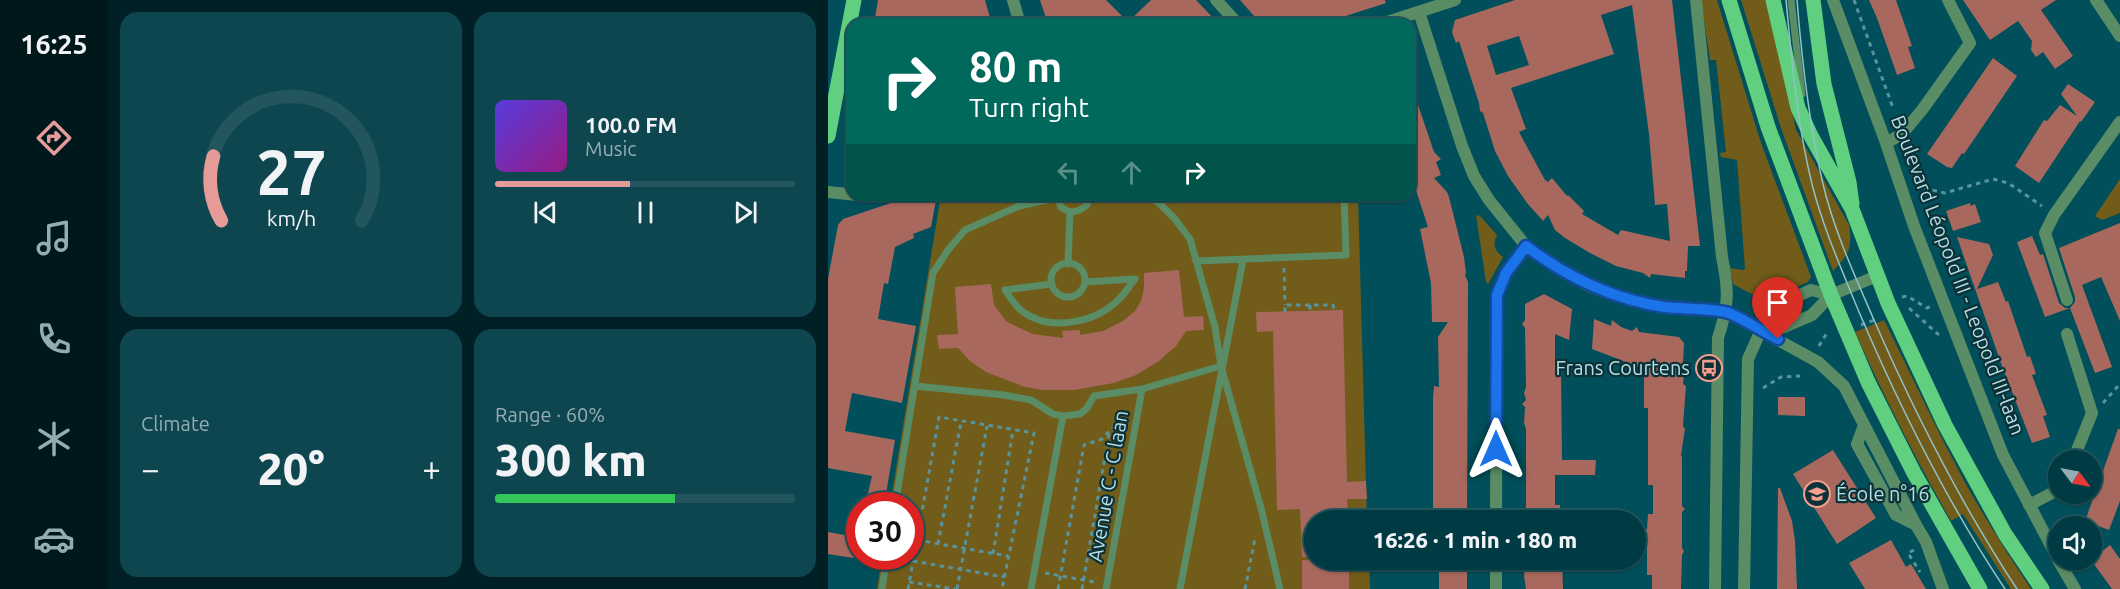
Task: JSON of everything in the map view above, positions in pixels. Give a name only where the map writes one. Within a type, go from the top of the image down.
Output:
[{"type":"main road","points":[[851,18],[854,0]]},
{"type":"main road","points":[[1729,0],[1768,127],[1831,295],[1868,382],[1894,435],[1980,589]]},
{"type":"main road","points":[[1773,0],[1798,108],[1852,209],[1892,313],[1946,425],[2005,534],[2042,589]]},
{"type":"main road","points":[[1812,0],[1824,84],[1849,182],[1852,209]]},
{"type":"main road","points":[[828,136],[846,42]]},
{"type":"street","points":[[1013,0],[1018,18]]},
{"type":"street","points":[[1216,0],[1232,18]]},
{"type":"street","points":[[1400,18],[1455,0]]},
{"type":"street","points":[[1696,0],[1722,257],[1728,288],[1727,312],[1718,338],[1715,589]]},
{"type":"street","name":"Boulevard Léopold III - Leopold III-laan","points":[[1833,0],[1956,336],[2003,455],[2048,541]]},
{"type":"street","points":[[1886,142],[1902,134],[1970,43],[1948,0]]},
{"type":"street","points":[[2096,0],[2120,36]]},
{"type":"street","points":[[1419,12],[1462,146],[1474,176],[1489,200],[1526,246],[1563,272],[1591,287],[1615,296],[1664,307],[1727,312],[1811,358],[1827,370],[1844,386],[1926,542],[1943,589]]},
{"type":"street","points":[[2067,300],[2045,233],[2054,215],[2120,122]]},
{"type":"street","points":[[828,192],[846,194]]},
{"type":"street","points":[[1496,510],[1497,295],[1506,273],[1526,246]]},
{"type":"street","points":[[1761,330],[1782,328],[1812,315],[1831,295],[1877,276]]},
{"type":"street","points":[[1744,589],[1748,359],[1771,308],[1811,290],[1831,295]]},
{"type":"street","points":[[2067,334],[2092,413],[2077,450]]},
{"type":"street","points":[[2029,506],[2048,495]]},
{"type":"street","points":[[1496,570],[1496,589]]},
{"type":"street","name":"Boulevard Léopold III - Leopold III-laan","points":[[2064,570],[2075,589]]},
{"type":"lane","points":[[1791,0],[1808,129]]},
{"type":"lane","points":[[897,492],[933,273],[965,230],[1039,201]]},
{"type":"lane","points":[[1058,201],[1060,207],[1070,212],[1082,209],[1088,201]]},
{"type":"lane","points":[[1156,201],[1174,218],[1190,239],[1215,327],[1221,366],[1261,508],[1280,589]]},
{"type":"lane","points":[[1196,261],[1346,255],[1344,201]]},
{"type":"lane","points":[[1068,264],[1070,212]]},
{"type":"lane","points":[[1180,589],[1243,260]]},
{"type":"lane","points":[[1063,264],[1068,264],[1081,269],[1085,282],[1080,293],[1069,297],[1058,294],[1052,284],[1052,274],[1063,264]]},
{"type":"lane","points":[[1052,284],[1005,290],[1021,311],[1036,319],[1049,323],[1071,323],[1096,315],[1117,301],[1135,279],[1085,282]]},
{"type":"lane","points":[[915,386],[1031,400],[1053,414],[1063,416],[1080,414],[1087,408],[1094,396],[1142,389],[1221,366]]},
{"type":"lane","name":"Avenue C - C laan","points":[[1107,587],[1142,389]]},
{"type":"lane","points":[[1031,589],[1063,416]]},
{"type":"lane","points":[[882,589],[885,570]]},
{"type":"path","points":[[1854,0],[1893,108]]},
{"type":"path","points":[[1908,150],[1923,188]]},
{"type":"path","points":[[1899,182],[1945,193],[1993,179],[2008,183],[2054,215]]},
{"type":"path","points":[[1284,258],[1285,312]]},
{"type":"path","points":[[1899,299],[1907,296],[1927,308],[1935,305]]},
{"type":"path","points":[[1310,304],[1310,311]]},
{"type":"path","points":[[1285,305],[1333,305],[1334,310]]},
{"type":"path","points":[[1892,313],[1910,307],[1945,340],[1956,336]]},
{"type":"path","points":[[1816,351],[1834,326]]},
{"type":"path","points":[[1757,388],[1762,389],[1781,377],[1800,376]]},
{"type":"path","points":[[2092,413],[2120,384]]},
{"type":"path","points":[[924,501],[939,417],[1034,433],[1002,589]]},
{"type":"path","points":[[1058,589],[1084,446],[1102,439],[1117,423],[1137,418]]},
{"type":"path","points":[[938,544],[961,421]]},
{"type":"path","points":[[909,582],[956,589],[987,425]]},
{"type":"path","points":[[993,554],[1013,430]]},
{"type":"path","points":[[1082,589],[1109,434]]},
{"type":"path","points":[[1245,589],[1261,508]]},
{"type":"path","points":[[924,541],[1008,556]]},
{"type":"path","points":[[924,563],[1004,577]]},
{"type":"path","points":[[908,589],[911,570]]},
{"type":"path","points":[[1034,571],[1084,580],[1107,587]]},
{"type":"shaded area","points":[[1701,0],[1717,0],[1761,143],[1811,277],[1808,282],[1764,301],[1733,284],[1730,268],[1745,269],[1737,160],[1721,157],[1720,153],[1726,152],[1716,60],[1710,60]]},
{"type":"shaded area","points":[[1741,0],[1767,0],[1796,130],[1849,225],[1850,246],[1833,271],[1781,128]]},
{"type":"shaded area","points":[[2120,179],[2120,213],[2102,220],[2095,216]]},
{"type":"shaded area","points":[[940,201],[1358,201],[1367,510],[1304,510],[1304,570],[1369,570],[1370,589],[877,589],[880,570],[924,570],[924,492],[892,492]]},
{"type":"shaded area","points":[[1476,215],[1480,216],[1497,235],[1495,247],[1503,257],[1488,284],[1486,282]]},
{"type":"shaded area","points":[[1884,320],[1968,488],[2031,589],[2011,589],[1963,514],[1951,521],[1938,498],[1855,332]]},
{"type":"building","points":[[878,0],[985,0],[990,18],[875,18]]},
{"type":"building","points":[[1040,0],[1106,0],[1124,18],[1046,18]]},
{"type":"building","points":[[1151,0],[1196,0],[1213,18],[1132,18]]},
{"type":"building","points":[[1240,0],[1385,0],[1386,3],[1340,18],[1256,18]]},
{"type":"building","points":[[1515,0],[1672,0],[1700,246],[1688,246],[1685,278],[1651,274],[1650,278],[1643,273],[1616,266],[1565,238],[1555,230],[1548,215],[1543,221],[1508,176],[1495,151],[1483,113],[1480,111],[1459,41],[1456,43],[1452,32],[1455,20]],"holes":[[[1632,5],[1649,134],[1655,205],[1667,204],[1670,241],[1621,230],[1618,235],[1582,214],[1584,211],[1552,178],[1548,182],[1545,180],[1519,132],[1526,129],[1511,88],[1614,54],[1601,15]],[[1519,36],[1529,65],[1496,75],[1487,46]]]},
{"type":"building","points":[[1869,0],[1896,0],[1912,46],[1908,47],[1915,68],[1897,75]]},
{"type":"building","points":[[1963,0],[2056,0],[2041,10],[2073,56],[2055,69],[2043,52],[2036,57],[2031,50],[2032,41],[2018,21],[1990,40]]},
{"type":"building","points":[[1993,58],[2017,76],[1964,154],[1962,153],[1952,168],[1947,167],[1927,154]]},
{"type":"building","points":[[2068,84],[2095,102],[2039,183],[2015,166],[2044,120],[2047,121],[2060,105],[2077,116],[2061,94]]},
{"type":"building","points":[[1416,99],[1434,152],[1441,159],[1436,162],[1441,175],[1434,178],[1449,197],[1468,282],[1467,510],[1433,510],[1433,397],[1434,386],[1439,387],[1438,337],[1448,322],[1432,322],[1431,283],[1420,229],[1428,227],[1416,190]]},
{"type":"building","points":[[897,201],[936,201],[931,227],[913,234],[914,238],[895,247],[888,284],[884,283],[878,319],[916,326],[902,403],[852,393],[845,431],[895,440],[886,492],[868,492],[872,476],[828,468],[828,279],[838,225],[843,219]]},
{"type":"building","points":[[1970,203],[1971,206],[1975,204],[1981,222],[1953,231],[1946,211]]},
{"type":"building","points":[[2120,223],[2120,321],[2101,277],[2082,285],[2112,367],[2095,373],[2070,308],[2075,302],[2075,297],[2059,248]]},
{"type":"building","points":[[2032,236],[2040,255],[2043,254],[2059,303],[2065,308],[2070,308],[2045,317],[2017,242]]},
{"type":"building","points":[[1957,237],[1989,244],[1993,255],[1977,289],[1998,282],[2006,302],[2008,301],[2027,357],[2030,356],[2036,374],[2032,375],[2047,415],[2043,416],[2050,437],[2032,443],[2002,366]]},
{"type":"building","points":[[1179,270],[1184,317],[1203,316],[1204,330],[1186,331],[1176,346],[1159,361],[1136,375],[1114,383],[1074,390],[1043,390],[1025,387],[986,372],[970,361],[958,348],[939,349],[937,335],[958,334],[955,287],[991,284],[994,305],[1007,322],[1033,334],[1063,338],[1062,331],[1080,330],[1080,335],[1103,331],[1123,321],[1135,311],[1141,301],[1144,273]]},
{"type":"building","points":[[1544,294],[1572,309],[1569,340],[1555,334],[1555,369],[1561,369],[1562,460],[1596,460],[1595,475],[1555,475],[1555,505],[1560,505],[1560,510],[1526,510],[1526,429],[1525,407],[1522,404],[1526,400],[1524,393],[1526,387],[1525,328],[1522,324],[1525,320],[1525,304]]},
{"type":"building","points":[[1343,310],[1347,482],[1366,481],[1367,499],[1347,499],[1348,510],[1304,510],[1304,557],[1302,557],[1300,509],[1277,510],[1273,331],[1257,332],[1256,312]]},
{"type":"building","points":[[1594,319],[1611,326],[1612,320],[1632,331],[1637,327],[1639,332],[1679,337],[1684,343],[1683,384],[1686,386],[1683,426],[1685,429],[1681,455],[1682,506],[1685,509],[1682,512],[1682,548],[1684,551],[1681,589],[1652,589],[1652,575],[1647,575],[1646,529],[1648,514],[1653,514],[1653,485],[1648,485],[1648,408],[1644,408],[1644,369],[1592,349]]},
{"type":"building","points":[[1778,397],[1805,397],[1805,416],[1778,415]]},
{"type":"building","points":[[2118,429],[2120,429],[2120,501],[2109,530],[2102,527],[2102,516],[2087,516],[2091,504],[2102,504],[2102,474]]},
{"type":"building","points":[[1833,450],[1876,518],[1837,544],[1793,474]]},
{"type":"building","points":[[1778,488],[1780,488],[1792,521],[1797,589],[1777,589]]},
{"type":"building","points":[[828,532],[846,535],[846,557],[828,554]]},
{"type":"building","points":[[1891,540],[1906,567],[1911,564],[1926,589],[1865,589],[1849,563]]},
{"type":"building","points":[[2110,545],[2120,559],[2120,589],[2112,589],[2098,570],[2102,570],[2102,551]]},
{"type":"building","points":[[1302,560],[1304,560],[1304,570],[1349,570],[1349,589],[1302,589]]},
{"type":"building","points":[[1439,570],[1467,570],[1467,589],[1439,589]]},
{"type":"building","points":[[1525,570],[1562,570],[1563,589],[1526,589]]},
{"type":"tram line","points":[[1786,0],[1802,139],[1816,200],[1827,233],[1859,312],[1908,419],[1963,523],[2005,589]]},
{"type":"tram line","points":[[1797,0],[1814,139],[1823,184],[1839,236],[1874,320],[1922,424],[1958,491],[2017,589]]},
{"type":"place","name":"Frans Courtens","points":[[1709,368]]},
{"type":"place","name":"École n°16","points":[[1817,494]]},
{"type":"route","points":[[1496,449],[1497,295],[1506,273],[1526,246],[1563,272],[1591,287],[1615,296],[1664,307],[1727,312],[1778,339]]}]
